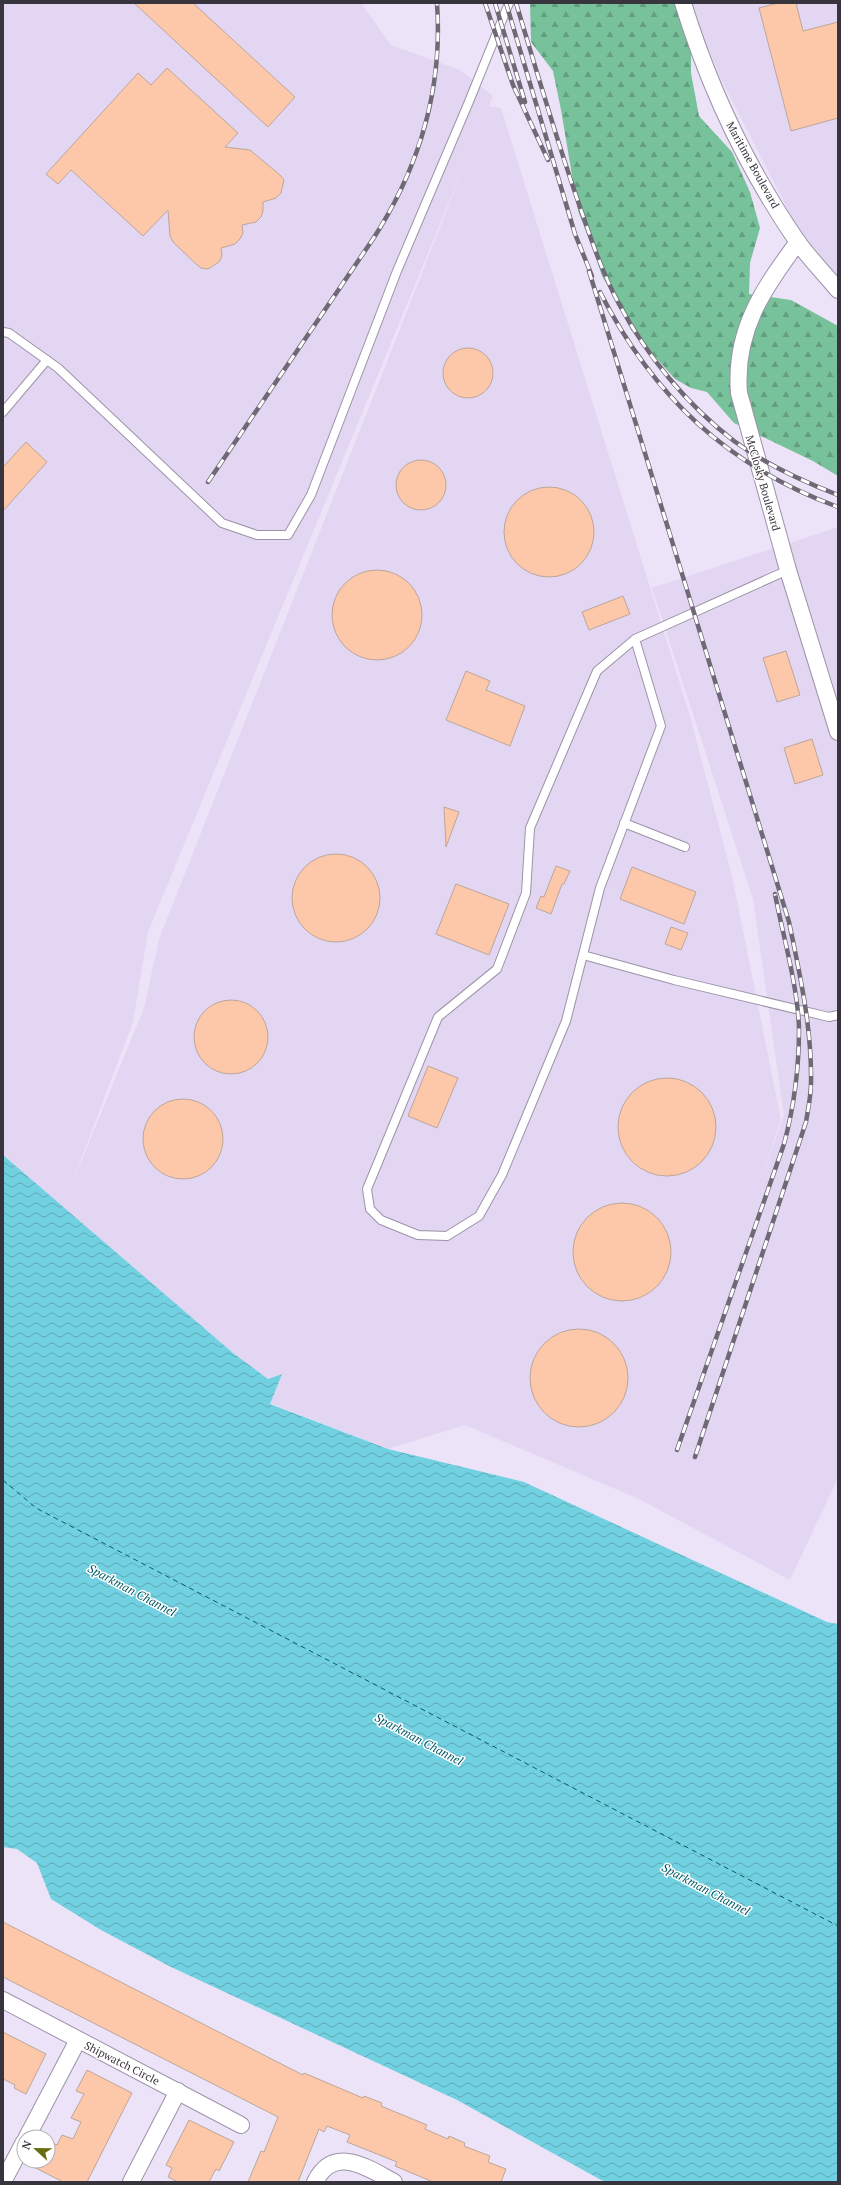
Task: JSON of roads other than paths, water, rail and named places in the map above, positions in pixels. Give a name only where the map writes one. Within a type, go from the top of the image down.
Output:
[{"type":"street","name":"Maritime Boulevard","points":[[683,3],[716,94],[742,151],[798,242],[838,290]]},
{"type":"street","name":"McClosky Boulevard","points":[[798,242],[768,282],[752,314],[742,342],[737,371],[739,392],[745,422],[788,570],[838,732]]},
{"type":"street","name":"Shipwatch Circle","points":[[3,2000],[241,2125]]},
{"type":"street","points":[[31,2129],[78,2040]]},
{"type":"street","points":[[131,2182],[178,2092]]},
{"type":"street","points":[[3,2182],[16,2157]]},
{"type":"street","points":[[315,2182],[330,2165],[344,2160],[366,2168],[394,2182]]},
{"type":"lane","points":[[3,332],[9,333],[58,368],[222,523],[257,535],[288,534],[311,495],[397,271],[509,3]]},
{"type":"lane","points":[[3,412],[47,360]]},
{"type":"lane","points":[[635,639],[661,726],[600,888],[566,1021],[502,1175],[480,1216],[447,1236],[418,1235],[381,1220],[370,1210],[367,1189],[438,1017],[497,969],[526,893],[530,828],[597,671],[635,639],[788,570]]},
{"type":"lane","points":[[624,823],[685,847]]},
{"type":"lane","points":[[583,955],[674,980],[829,1017],[838,1015]]},
{"type":"water","name":"Sparkman Channel","points":[[3,1155],[233,1353],[268,1379],[282,1374],[270,1404],[388,1449],[524,1482],[827,1622],[838,1624],[838,2182],[607,2182],[601,2180],[457,2100],[171,1967],[101,1930],[51,1899],[37,1863],[17,1849],[3,1847]]},
{"type":"railway","points":[[208,482],[373,239],[403,184],[415,156],[432,96],[438,35],[437,3]]},
{"type":"railway","points":[[485,3],[513,85],[548,160]]},
{"type":"railway","points":[[495,3],[525,102]]},
{"type":"railway","points":[[506,3],[575,234],[592,276]]},
{"type":"railway","points":[[516,3],[547,107],[594,246],[613,293],[642,342],[655,361],[684,396],[734,441],[758,457],[784,471],[838,495]]},
{"type":"railway","points":[[589,271],[789,922],[810,1042],[811,1088],[806,1122],[695,1457]]},
{"type":"railway","points":[[600,292],[621,329],[644,364],[669,395],[697,423],[728,448],[761,471],[798,490],[838,507]]},
{"type":"railway","points":[[677,1450],[784,1144],[793,1102],[798,1058],[798,1013],[793,979],[775,894]]}]
